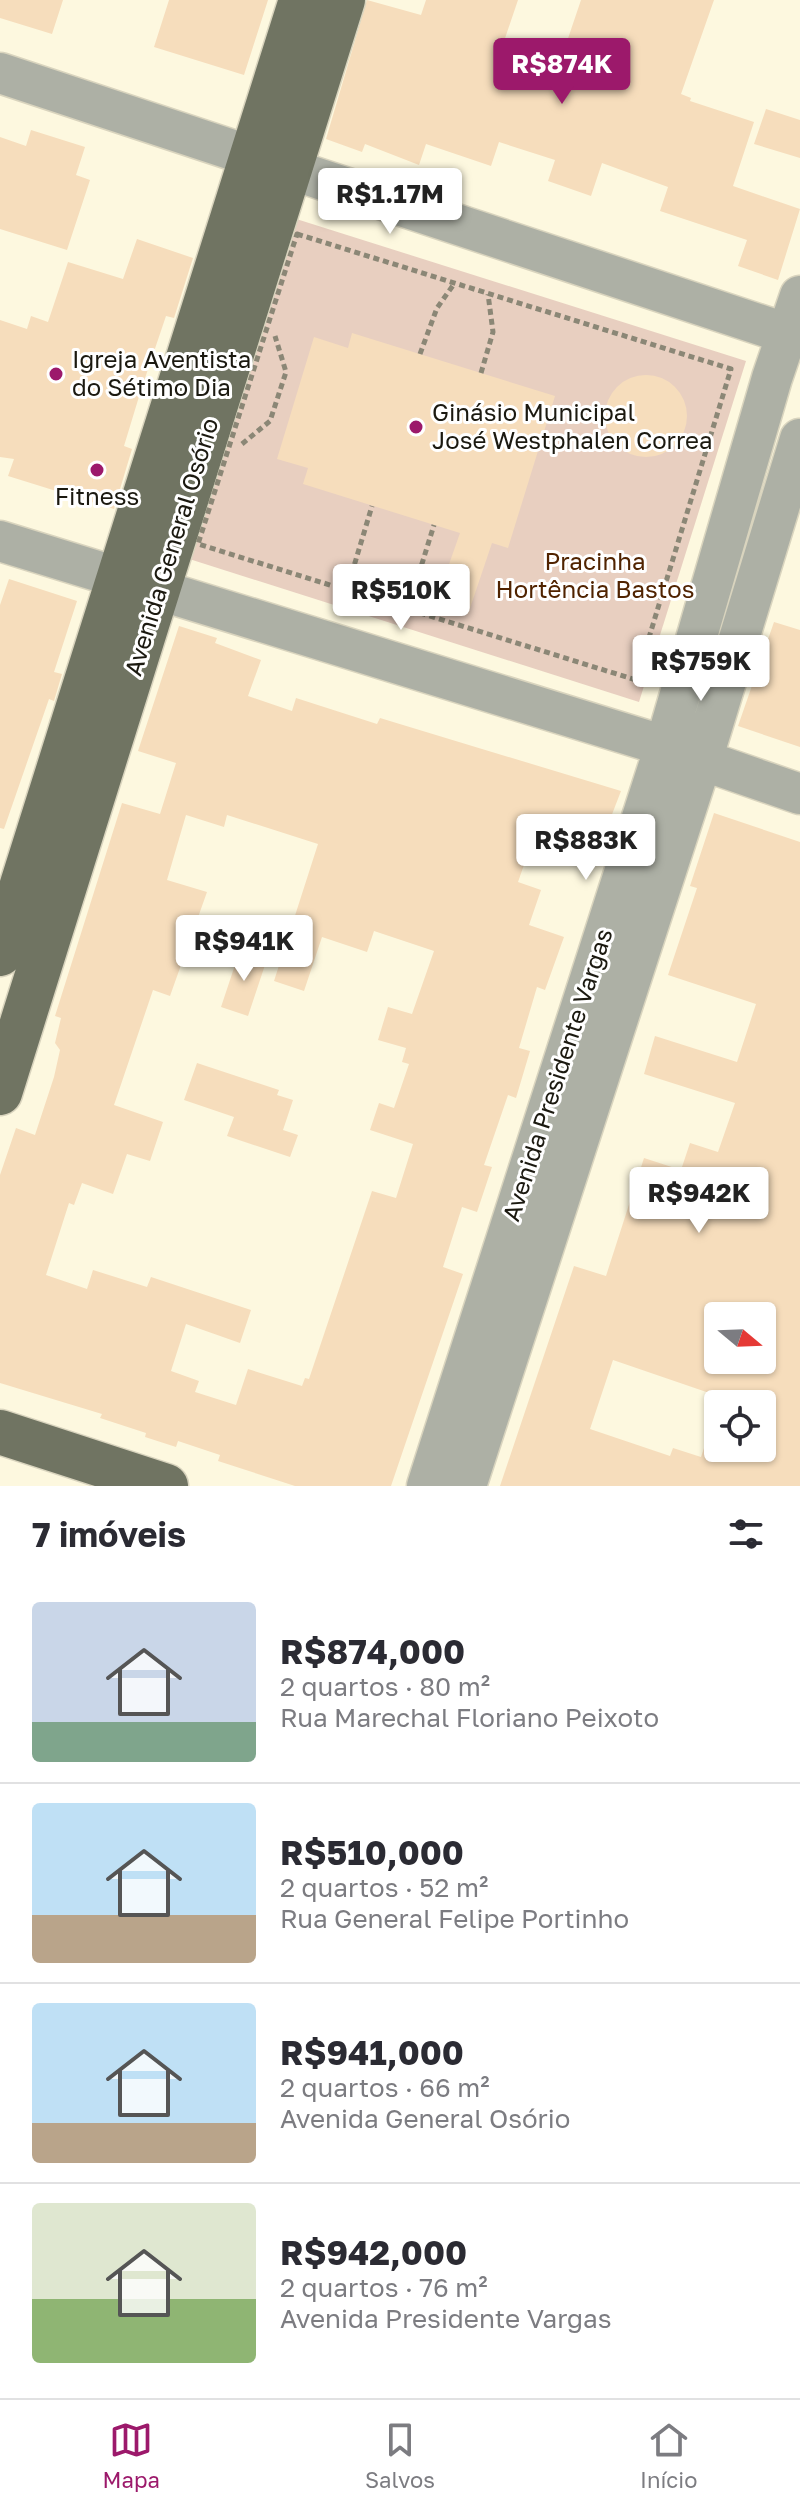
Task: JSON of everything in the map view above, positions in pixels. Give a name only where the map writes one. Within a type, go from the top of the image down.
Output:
[{"type":"main road","name":"Avenida General Osório","points":[[271,163],[301,0]]},
{"type":"main road","name":"Avenida General Osório","points":[[0,1093],[139,585],[271,163],[343,0]]},
{"type":"main road","name":"Avenida General Osório","points":[[0,954],[139,585]]},
{"type":"main road","points":[[0,1432],[166,1486]]},
{"type":"street","points":[[0,73],[794,336]]},
{"type":"street","name":"Avenida Presidente Vargas","points":[[427,1486],[794,336],[800,296]]},
{"type":"street","name":"Avenida Presidente Vargas","points":[[466,1486],[702,760],[800,439]]},
{"type":"street","points":[[0,541],[665,746],[674,734],[691,733],[702,746],[702,760],[800,794]]},
{"type":"path","points":[[297,234],[454,284],[731,369],[636,680],[198,544],[297,234]]},
{"type":"path","points":[[420,354],[437,308],[454,284]]},
{"type":"path","points":[[481,373],[493,332],[488,294]]},
{"type":"path","points":[[225,457],[270,421],[286,372],[269,320]]},
{"type":"path","points":[[356,594],[354,566],[372,506]]},
{"type":"path","points":[[397,607],[415,586],[434,525]]},
{"type":"green space","name":"Pracinha Hortência Bastos","points":[[290,217],[746,361],[639,702],[183,557]]},
{"type":"building","points":[[0,0],[63,0],[52,34],[0,18]]},
{"type":"building","points":[[169,0],[268,0],[244,75],[154,47]]},
{"type":"building","points":[[367,0],[421,15],[426,0],[518,0],[501,50],[558,68],[581,0],[714,0],[681,94],[691,98],[690,101],[754,122],[733,186],[800,209],[778,280],[738,266],[747,240],[660,211],[668,187],[602,163],[591,196],[548,181],[555,160],[499,142],[491,166],[426,144],[419,165],[365,144],[362,152],[326,139]]},
{"type":"building","points":[[766,109],[800,120],[800,158],[754,144]]},
{"type":"building","points":[[31,130],[85,147],[76,175],[90,180],[67,250],[0,229],[0,137],[26,146]]},
{"type":"building","points":[[137,239],[193,258],[174,318],[166,316],[141,390],[124,446],[132,449],[114,509],[8,476],[14,459],[0,457],[0,320],[27,329],[31,316],[48,322],[68,262],[123,279]]},
{"type":"building","name":"Ginásio Municipal José Westphalen Correa","points":[[352,333],[555,396],[508,548],[492,543],[468,614],[435,604],[460,533],[303,484],[308,468],[277,459],[314,337],[348,348]]},
{"type":"building","points":[[646,375],[662,379],[675,387],[683,400],[687,416],[683,432],[675,445],[662,453],[646,457],[630,453],[617,445],[609,432],[605,416],[609,400],[617,387],[630,379]]},
{"type":"building","points":[[9,579],[77,601],[54,672],[62,674],[54,701],[49,699],[4,829],[0,828],[0,605]]},
{"type":"building","points":[[774,622],[800,630],[800,747],[738,726]]},
{"type":"building","points":[[179,626],[217,638],[215,643],[261,660],[248,696],[292,711],[296,698],[377,724],[380,718],[621,791],[594,861],[532,842],[518,882],[541,890],[529,925],[564,937],[545,990],[537,987],[519,1048],[530,1051],[516,1098],[508,1095],[484,1165],[492,1167],[477,1212],[462,1207],[443,1267],[463,1274],[391,1486],[295,1486],[218,1461],[220,1455],[178,1441],[176,1447],[145,1437],[146,1433],[100,1418],[102,1414],[0,1383],[0,1175],[16,1128],[35,1135],[60,1050],[55,1043],[61,1018],[55,1016],[122,803],[160,814],[176,763],[138,751]],"holes":[[[186,815],[224,827],[227,815],[318,844],[274,981],[304,991],[322,937],[367,952],[374,931],[434,951],[412,1014],[388,1007],[378,1040],[406,1048],[402,1062],[409,1064],[394,1108],[379,1103],[370,1130],[413,1144],[396,1198],[372,1191],[309,1379],[305,1378],[302,1386],[248,1369],[236,1405],[195,1392],[199,1381],[171,1371],[186,1324],[240,1343],[251,1310],[151,1277],[147,1287],[93,1270],[87,1289],[46,1275],[69,1203],[74,1205],[82,1183],[113,1194],[127,1154],[150,1161],[163,1122],[114,1105],[153,990],[170,996],[207,892],[167,880]]]},
{"type":"building","points":[[714,813],[800,842],[800,1486],[500,1486],[574,1266],[606,1276],[644,1158],[681,1170],[690,1143],[718,1152],[735,1103],[644,1074],[655,1036],[737,1062],[756,1004],[668,975],[697,888],[690,886]],"holes":[[[613,1360],[704,1391],[776,1390],[776,1462],[704,1462],[704,1448],[701,1457],[673,1448],[670,1456],[590,1429]]]},
{"type":"building","points":[[240,950],[267,959],[248,1016],[221,1007]]},
{"type":"building","points":[[197,1063],[279,1090],[277,1095],[293,1100],[283,1130],[298,1135],[290,1157],[227,1136],[234,1117],[184,1100]]},
{"type":"place","name":"Igreja Aventista do Sétimo Dia","points":[[56,374]]},
{"type":"place","name":"Ginásio Municipal José Westphalen Correa","points":[[416,427]]},
{"type":"place","name":"Fitness","points":[[97,470]]}]
